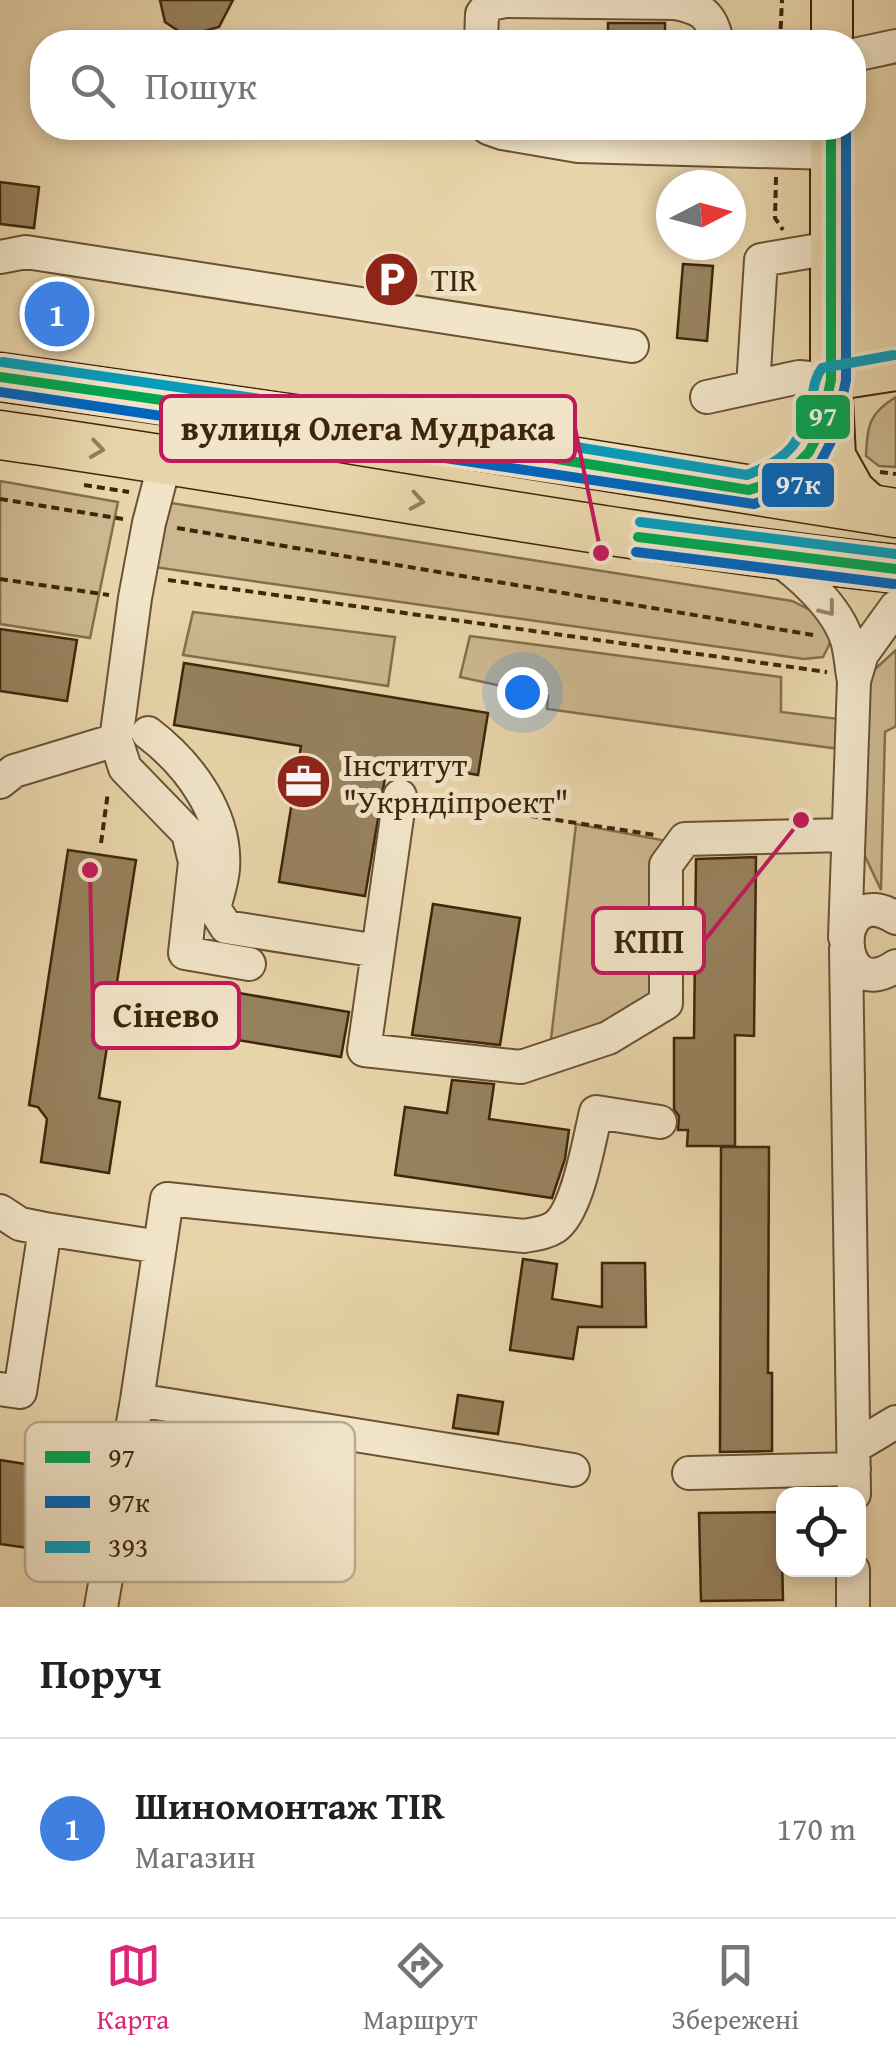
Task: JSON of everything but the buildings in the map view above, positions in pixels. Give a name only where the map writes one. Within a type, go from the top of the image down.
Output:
[{"type":"highway","points":[[0,377],[408,435],[750,490],[884,490]]},
{"type":"highway","points":[[0,435],[166,458],[606,533],[896,569]]},
{"type":"main road","points":[[832,0],[832,30]]},
{"type":"main road","points":[[831,140],[815,250],[831,380],[835,456],[854,490],[884,490]]},
{"type":"main road","points":[[831,380],[896,370]]},
{"type":"main road","points":[[750,490],[784,478],[810,452],[820,431],[831,380]]},
{"type":"street","points":[[481,30],[482,14],[490,4],[505,1],[675,3],[698,7],[713,20],[715,30]]},
{"type":"street","points":[[866,52],[896,46]]},
{"type":"street","points":[[543,140],[578,146],[697,140]]},
{"type":"street","points":[[722,140],[776,151],[831,140]]},
{"type":"street","points":[[753,387],[761,260],[815,250]]},
{"type":"street","points":[[0,257],[26,252],[632,346]]},
{"type":"street","points":[[708,396],[799,377],[831,380]]},
{"type":"street","points":[[166,458],[135,598],[130,747],[188,833],[195,862],[184,953],[249,964]]},
{"type":"street","points":[[772,555],[800,573],[840,624],[854,680],[846,943],[854,1470]]},
{"type":"street","points":[[854,680],[862,654],[896,607]]},
{"type":"street","points":[[0,782],[14,770],[161,743],[202,789],[218,825],[223,867],[214,908],[226,927],[378,951]]},
{"type":"street","points":[[400,796],[364,1050],[521,1067],[608,1038],[666,1002],[666,866],[684,839],[847,851]]},
{"type":"street","points":[[847,851],[890,915]]},
{"type":"street","points":[[890,915],[872,911],[860,916],[850,925],[846,943],[856,966],[876,974],[893,969]]},
{"type":"street","points":[[848,1043],[862,1000],[893,969]]},
{"type":"street","points":[[133,1422],[167,1200],[524,1236],[554,1228],[571,1206],[596,1112],[660,1122]]},
{"type":"street","points":[[0,1210],[20,1224],[160,1247]]},
{"type":"street","points":[[0,1389],[20,1392],[44,1228]]},
{"type":"street","points":[[137,1400],[274,1422]]},
{"type":"street","points":[[689,1473],[854,1470],[896,1422]]},
{"type":"street","points":[[355,1435],[573,1470]]},
{"type":"street","points":[[853,1577],[853,1607]]},
{"type":"street","points":[[100,1607],[104,1582]]},
{"type":"path","points":[[781,30],[782,0]]},
{"type":"path","points":[[776,151],[775,218],[815,250]]},
{"type":"path","points":[[0,499],[127,520]]},
{"type":"path","points":[[160,525],[822,636]]},
{"type":"path","points":[[0,579],[135,598],[163,580],[828,672],[854,680]]},
{"type":"path","points":[[101,843],[109,788],[130,747]]},
{"type":"path","points":[[400,796],[684,839]]},
{"type":"shaded area","points":[[896,397],[896,467],[879,466],[866,456],[869,428],[880,409]]},
{"type":"shaded area","points":[[0,481],[118,502],[90,638],[0,624]]},
{"type":"shaded area","points":[[165,502],[792,601],[814,612],[832,639],[823,657],[804,659],[154,567]]},
{"type":"shaded area","points":[[193,612],[395,637],[388,686],[183,655]]},
{"type":"shaded area","points":[[470,636],[781,677],[781,712],[839,719],[839,749],[547,709],[548,696],[460,677]]},
{"type":"shaded area","points":[[896,650],[896,726],[885,732],[881,890],[863,852],[862,697],[874,670]]},
{"type":"shaded area","points":[[576,824],[672,842],[656,997],[550,1048]]},
{"type":"transit line","name":"97","points":[[0,377],[427,438],[749,490],[784,478],[809,452],[820,431],[831,380],[831,140]]},
{"type":"transit line","name":"97к","points":[[0,392],[754,504],[794,489],[821,461],[835,434],[846,380],[846,140]]},
{"type":"transit line","name":"393","points":[[2,362],[429,423],[747,475],[774,462],[792,447],[803,427],[822,368],[894,355]]},
{"type":"transit line","name":"393","points":[[640,522],[896,554]]},
{"type":"transit line","name":"97","points":[[638,537],[896,569]]},
{"type":"transit line","name":"97к","points":[[636,552],[894,584]]},
{"type":"place","name":"TIR","points":[[392,279]]},
{"type":"place","name":"Шиномонтаж TIR","points":[[57,314]]},
{"type":"place","name":"вулиця Олега Мудрака","points":[[601,553]]},
{"type":"place","name":"Інститут \"Укрндіпроект\"","points":[[304,782]]},
{"type":"place","name":"КПП","points":[[801,820]]},
{"type":"place","name":"Сінево","points":[[90,870]]}]
